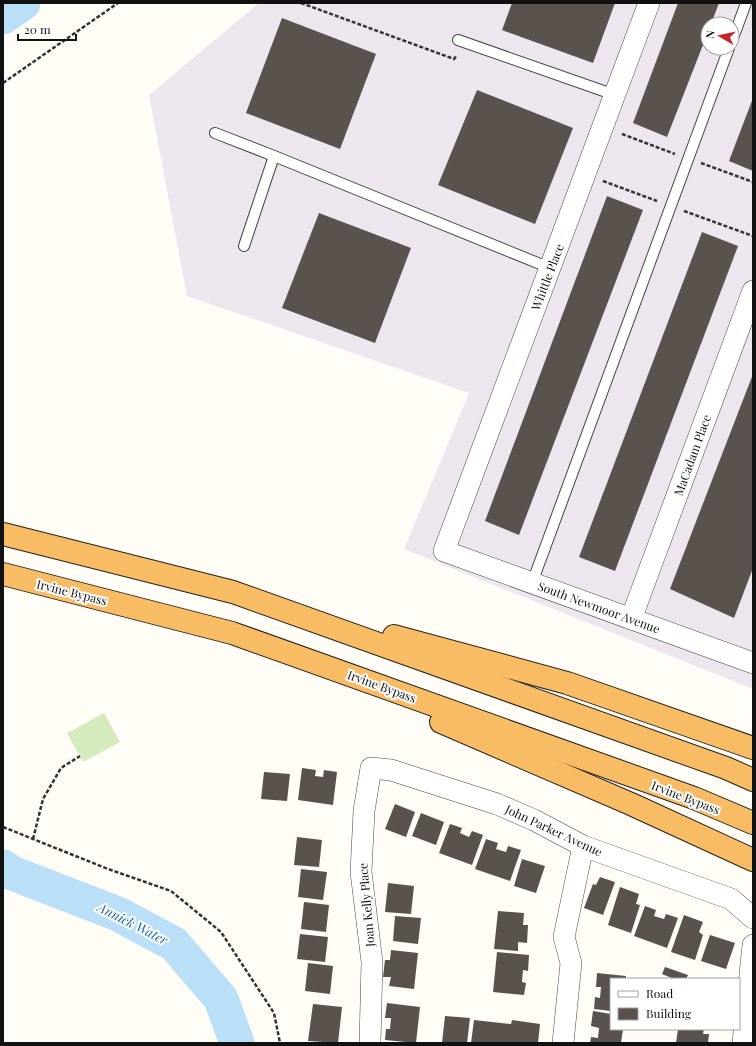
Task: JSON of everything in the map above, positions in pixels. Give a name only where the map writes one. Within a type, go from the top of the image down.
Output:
[{"type":"highway","points":[[3,534],[233,592],[567,683],[753,748]]},
{"type":"highway","name":"Irvine Bypass","points":[[3,574],[232,633],[694,798],[753,823]]},
{"type":"highway","points":[[233,592],[726,768],[753,780]]},
{"type":"highway","points":[[232,633],[631,804],[753,860]]},
{"type":"street","name":"Whittle Place","points":[[444,551],[649,3]]},
{"type":"street","name":"MaCadam Place","points":[[632,619],[753,292]]},
{"type":"street","name":"South Newmoor Avenue","points":[[444,551],[753,663]]},
{"type":"street","name":"John Parker Avenue","points":[[371,768],[391,770],[497,804],[534,820],[583,846],[731,899],[753,918]]},
{"type":"street","name":"Joan Kelly Place","points":[[370,1043],[372,962],[361,872],[364,811],[371,768]]},
{"type":"street","points":[[563,1043],[571,963],[564,937],[583,846]]},
{"type":"street","points":[[743,1043],[753,945]]},
{"type":"lane","points":[[740,19],[746,3]]},
{"type":"lane","points":[[461,41],[615,95]]},
{"type":"lane","points":[[532,583],[726,56]]},
{"type":"lane","points":[[215,133],[550,268]]},
{"type":"lane","points":[[244,246],[274,156]]},
{"type":"path","points":[[3,83],[118,3]]},
{"type":"path","points":[[301,3],[454,59],[461,41]]},
{"type":"path","points":[[33,839],[43,799],[61,768],[80,756]]},
{"type":"path","points":[[3,827],[171,891],[221,932],[274,1013],[280,1043]]},
{"type":"shaded area","points":[[259,3],[753,3],[753,689],[404,549],[469,393],[187,296],[149,95]]},
{"type":"green space","points":[[104,713],[120,742],[83,762],[67,733]]},
{"type":"building","points":[[512,3],[615,3],[593,63],[502,30]]},
{"type":"building","points":[[678,3],[719,3],[714,16],[700,16],[700,52],[667,137],[633,123]]},
{"type":"building","points":[[282,18],[376,54],[340,149],[246,113]]},
{"type":"building","points":[[477,90],[573,128],[535,224],[438,185]]},
{"type":"building","points":[[753,98],[753,171],[729,161]]},
{"type":"building","points":[[607,196],[643,210],[519,535],[485,521]]},
{"type":"building","points":[[319,213],[411,248],[375,343],[282,308]]},
{"type":"building","points":[[702,232],[738,246],[615,571],[579,557]]},
{"type":"building","points":[[753,374],[753,568],[734,618],[670,589]]},
{"type":"building","points":[[302,768],[316,770],[315,776],[323,777],[324,770],[337,772],[333,805],[298,800]]},
{"type":"building","points":[[264,772],[290,774],[287,801],[261,799]]},
{"type":"building","points":[[395,804],[415,812],[406,837],[385,829]]},
{"type":"building","points":[[421,813],[444,822],[436,845],[412,836]]},
{"type":"building","points":[[450,824],[462,828],[460,833],[469,837],[472,831],[483,835],[472,865],[439,853]]},
{"type":"building","points":[[297,837],[322,840],[319,867],[294,865]]},
{"type":"building","points":[[486,839],[498,843],[496,849],[506,852],[508,846],[521,850],[510,881],[475,869]]},
{"type":"building","points":[[522,859],[545,866],[536,893],[514,886]]},
{"type":"building","points":[[301,869],[327,872],[323,900],[298,897]]},
{"type":"building","points":[[600,877],[615,882],[603,915],[584,908],[593,884],[596,885]]},
{"type":"building","points":[[388,883],[414,886],[411,914],[385,912]]},
{"type":"building","points":[[620,887],[639,894],[636,904],[640,905],[631,933],[608,925]]},
{"type":"building","points":[[304,902],[329,905],[326,932],[301,929]]},
{"type":"building","points":[[645,906],[656,910],[654,916],[664,919],[666,914],[678,918],[667,948],[634,936]]},
{"type":"building","points":[[498,911],[524,913],[523,925],[528,925],[527,943],[518,942],[518,951],[494,949]]},
{"type":"building","points":[[684,915],[703,922],[699,932],[703,935],[695,960],[671,952]]},
{"type":"building","points":[[395,916],[421,918],[418,944],[393,941]]},
{"type":"building","points":[[300,934],[328,937],[325,962],[297,959]]},
{"type":"building","points":[[710,935],[735,943],[726,969],[701,961]]},
{"type":"building","points":[[391,950],[418,953],[414,989],[389,986],[391,977],[383,977],[385,960],[390,960]]},
{"type":"building","points":[[497,952],[529,955],[528,971],[523,970],[522,982],[526,983],[524,995],[493,992]]},
{"type":"building","points":[[308,963],[333,966],[330,994],[305,991]]},
{"type":"building","points":[[665,967],[688,975],[686,978],[672,978],[662,974]]},
{"type":"building","points":[[597,973],[626,976],[626,978],[610,978],[610,1011],[594,1009],[595,997],[600,998],[601,987],[596,987]]},
{"type":"building","points":[[387,1003],[420,1007],[416,1043],[385,1040],[386,1029],[390,1029],[391,1018],[385,1018]]},
{"type":"building","points":[[313,1004],[342,1007],[338,1043],[308,1041]]},
{"type":"building","points":[[593,1011],[610,1014],[610,1030],[623,1030],[621,1043],[590,1043],[591,1037],[598,1038],[599,1028],[591,1026]]},
{"type":"building","points":[[445,1016],[470,1018],[467,1043],[442,1043]]},
{"type":"building","points":[[474,1020],[511,1024],[512,1020],[540,1024],[538,1043],[471,1043]]},
{"type":"building","points":[[678,1030],[704,1030],[703,1034],[709,1034],[708,1043],[676,1043]]},
{"type":"waterway","name":"Annick Water","points":[[3,17],[23,3]]},
{"type":"waterway","name":"Annick Water","points":[[3,867],[12,873],[118,914],[174,944],[221,999],[237,1043]]}]
